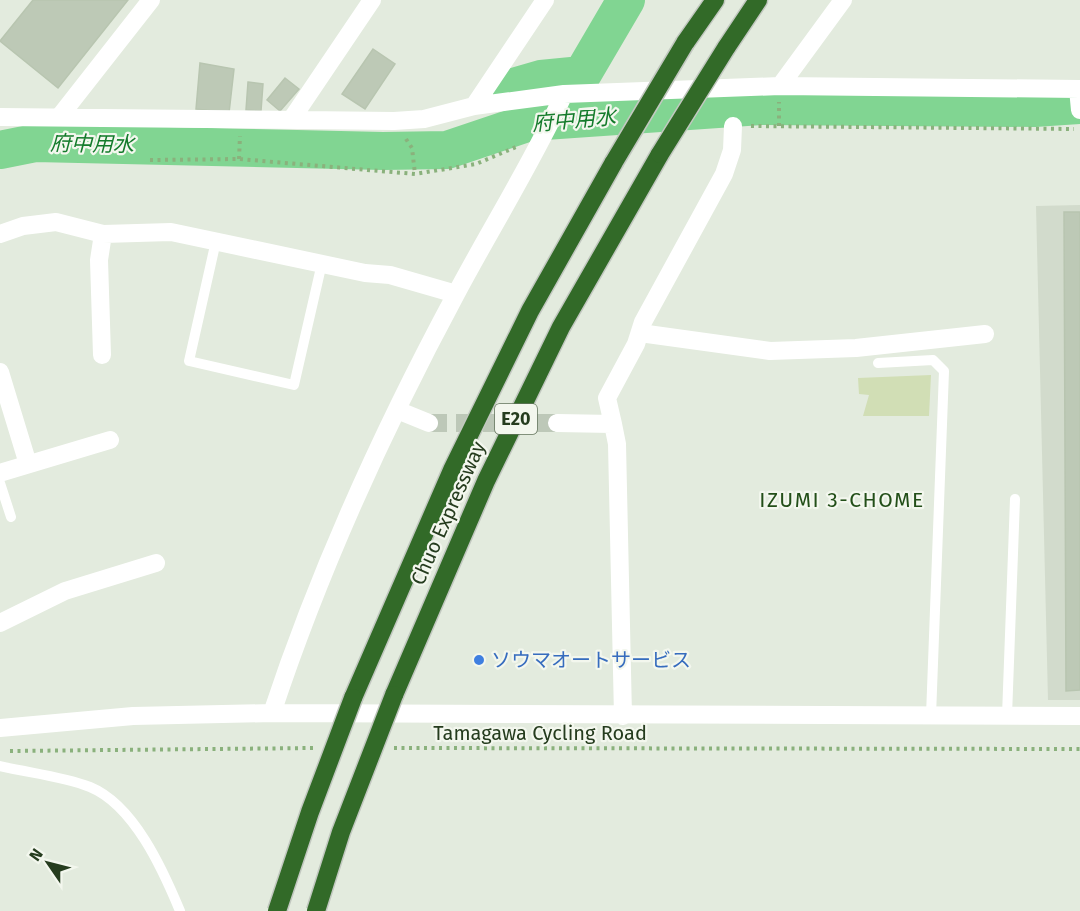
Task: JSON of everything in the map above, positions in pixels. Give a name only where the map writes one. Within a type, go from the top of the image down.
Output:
[{"type":"highway","name":"Chuo Expressway","points":[[277,911],[310,812],[353,698],[457,459],[530,311],[614,162],[685,43],[715,0]]},
{"type":"highway","name":"Chuo Expressway","points":[[316,911],[341,832],[394,695],[486,481],[551,348],[660,154],[758,0]]},
{"type":"street","points":[[60,117],[151,0]]},
{"type":"street","points":[[291,120],[372,0]]},
{"type":"street","points":[[474,105],[545,0]]},
{"type":"street","points":[[780,86],[843,0]]},
{"type":"street","points":[[0,117],[424,119],[474,105],[780,86],[1079,96]]},
{"type":"street","points":[[272,713],[327,566],[397,410],[456,294],[561,99]]},
{"type":"street","points":[[623,716],[617,444],[607,398],[640,333],[643,322],[724,174],[732,150],[732,126]]},
{"type":"street","points":[[0,234],[23,226],[56,222],[104,234],[171,232],[365,273],[390,275],[456,294]]},
{"type":"street","points":[[102,355],[99,260],[104,234]]},
{"type":"street","points":[[640,333],[770,351],[856,348],[985,334]]},
{"type":"street","points":[[0,372],[28,464]]},
{"type":"street","points":[[397,410],[429,423]]},
{"type":"street","points":[[557,423],[613,424]]},
{"type":"street","points":[[0,473],[111,440]]},
{"type":"street","points":[[0,623],[65,591],[156,562]]},
{"type":"street","points":[[0,728],[133,716],[272,713],[1080,716]]},
{"type":"lane","points":[[216,240],[189,361],[294,385],[322,263]]},
{"type":"lane","points":[[878,363],[933,360],[944,370],[931,716]]},
{"type":"lane","points":[[0,483],[11,517]]},
{"type":"lane","points":[[1007,716],[1015,499]]},
{"type":"lane","points":[[0,766],[88,787],[104,794],[146,838],[180,911]]},
{"type":"path","points":[[778,126],[779,117]]},
{"type":"path","points":[[732,126],[1080,129]]},
{"type":"path","points":[[239,159],[240,129]]},
{"type":"path","points":[[403,133],[412,148],[415,174]]},
{"type":"path","points":[[150,160],[239,159],[415,174],[476,164],[542,136]]},
{"type":"path","points":[[1,751],[323,748]]},
{"type":"path","name":"Tamagawa Cycling Road","points":[[393,748],[1080,748]]},
{"type":"shaded area","points":[[1080,205],[1080,700],[1048,700],[1036,206]]},
{"type":"green space","points":[[931,375],[929,416],[863,416],[869,395],[859,394],[858,378]]},
{"type":"building","points":[[33,0],[128,0],[58,88],[0,41]]},
{"type":"building","points":[[373,49],[395,64],[365,109],[342,94]]},
{"type":"building","points":[[200,63],[234,69],[229,113],[196,109]]},
{"type":"building","points":[[285,78],[299,89],[280,111],[267,100]]},
{"type":"building","points":[[248,82],[263,84],[261,111],[246,110]]},
{"type":"building","points":[[1064,212],[1080,212],[1080,690],[1066,691]]},
{"type":"waterway","points":[[510,88],[541,79],[582,75],[626,0]]},
{"type":"waterway","name":"府中用水","points":[[0,150],[35,143],[383,151],[447,150],[530,122],[761,106],[1034,108],[1080,105]]},
{"type":"tunnel","points":[[429,423],[557,423]]},
{"type":"place","name":"ソウマオートサービス","points":[[479,660]]},
{"type":"district","name":"IZUMI 3-CHOME","points":[[842,500]]}]
